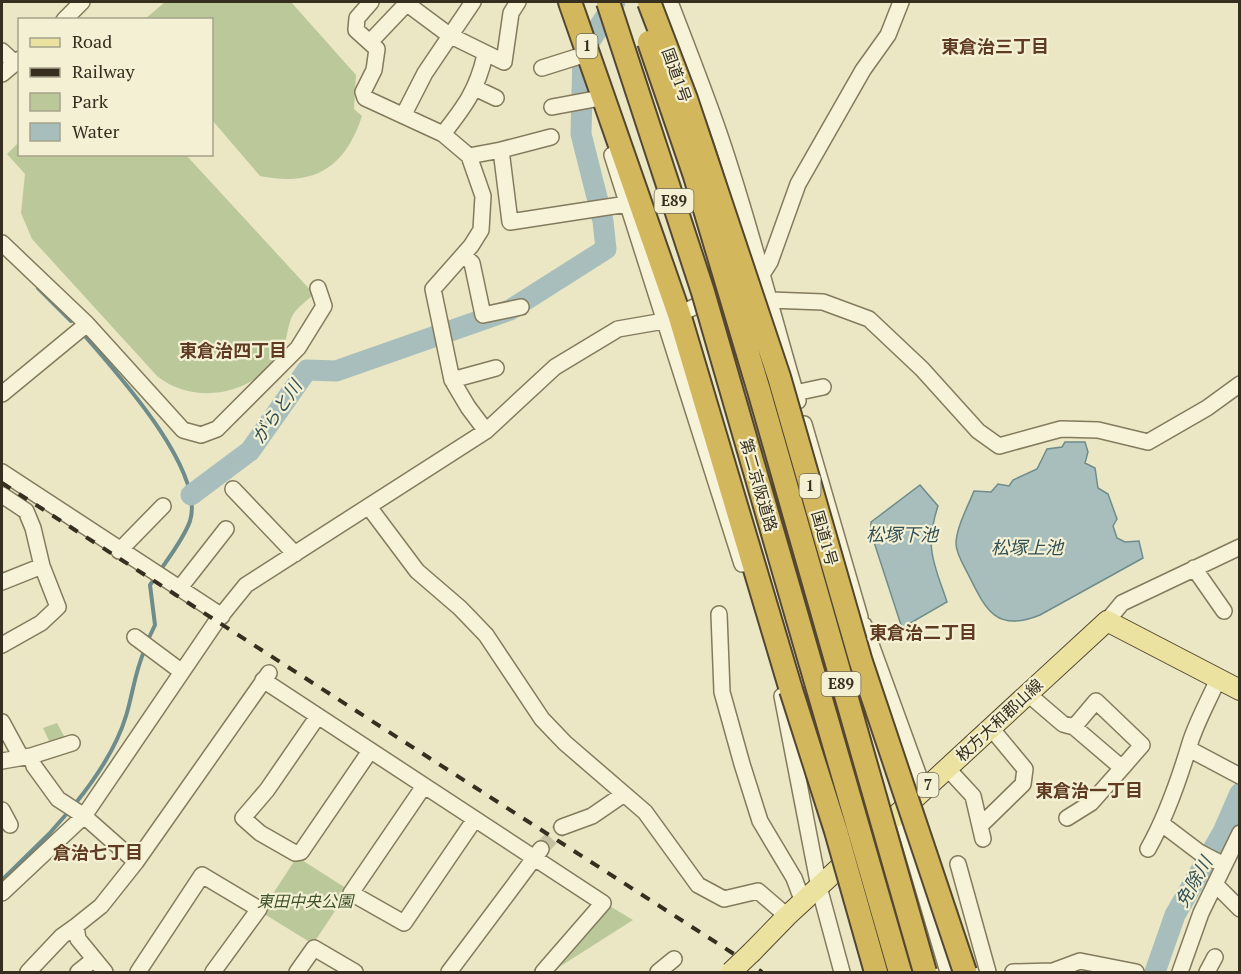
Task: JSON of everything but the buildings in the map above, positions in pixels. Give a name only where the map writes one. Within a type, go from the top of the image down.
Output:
[{"type":"highway","name":"1","points":[[567,2],[672,317],[836,831],[876,972]]},
{"type":"highway","name":"第二京阪道路","points":[[608,2],[669,184],[732,391],[900,972]]},
{"type":"highway","name":"第二京阪道路","points":[[634,2],[695,176],[925,972]]},
{"type":"highway","name":"国道1号","points":[[649,2],[686,99],[779,377],[861,662],[965,972]]},
{"type":"highway","points":[[669,184],[688,289],[885,972]]},
{"type":"highway","points":[[727,283],[772,387],[800,501],[924,878],[949,972]]},
{"type":"main road","points":[[1107,621],[1239,690]]},
{"type":"main road","name":"枚方大和郡山線","points":[[731,972],[787,916],[1107,621]]},
{"type":"street","points":[[66,18],[82,2]]},
{"type":"street","points":[[371,2],[357,18],[356,30],[377,49],[374,70],[363,92],[365,98],[404,114],[443,134],[469,156],[483,196],[482,230],[433,289],[453,380],[468,407],[486,431]]},
{"type":"street","points":[[370,42],[407,2],[448,35],[485,55],[504,62],[511,13],[518,2]]},
{"type":"street","points":[[404,114],[448,35],[473,2]]},
{"type":"street","points":[[567,2],[580,56],[599,94],[627,204],[672,317],[770,648],[789,724],[819,887],[842,972]]},
{"type":"street","points":[[670,2],[718,131],[770,300],[860,617],[924,790]]},
{"type":"street","points":[[2,893],[84,816],[182,672],[246,585],[486,431],[564,361],[618,329],[672,317],[761,276],[773,254],[798,184],[863,70],[888,35],[901,2]]},
{"type":"street","points":[[2,51],[17,61],[2,74]]},
{"type":"street","points":[[443,134],[475,88],[485,55]]},
{"type":"street","points":[[542,68],[580,56]]},
{"type":"street","points":[[475,88],[496,98]]},
{"type":"street","points":[[552,107],[599,94]]},
{"type":"street","points":[[469,156],[551,137]]},
{"type":"street","points":[[501,150],[510,222],[627,204]]},
{"type":"street","points":[[2,243],[87,324],[183,430],[201,435],[217,429],[298,348],[324,306],[318,288]]},
{"type":"street","points":[[463,255],[472,263],[483,315],[521,308]]},
{"type":"street","points":[[770,300],[823,302],[869,319],[922,369],[978,431],[999,446],[1061,429],[1098,430],[1148,442],[1207,408],[1239,384]]},
{"type":"street","points":[[2,394],[87,324]]},
{"type":"street","points":[[453,380],[496,368]]},
{"type":"street","points":[[795,393],[823,387]]},
{"type":"street","points":[[2,472],[119,551],[222,616]]},
{"type":"street","points":[[233,489],[295,554]]},
{"type":"street","points":[[2,495],[26,511],[33,528],[42,566],[58,607],[41,623],[2,645]]},
{"type":"street","points":[[119,551],[163,506]]},
{"type":"street","points":[[369,507],[417,571],[460,608],[486,635],[542,718],[565,743],[645,812],[698,885],[724,899],[758,891],[787,916]]},
{"type":"street","points":[[179,589],[226,529]]},
{"type":"street","points":[[1107,621],[1122,603],[1239,547]]},
{"type":"street","points":[[2,582],[42,566]]},
{"type":"street","points":[[1194,568],[1224,611]]},
{"type":"street","points":[[719,614],[722,692],[742,764],[760,820],[794,878],[803,902]]},
{"type":"street","points":[[860,617],[861,662]]},
{"type":"street","points":[[142,642],[182,672]]},
{"type":"street","points":[[28,972],[62,936],[101,906],[136,862],[266,677],[318,716],[475,819],[538,853],[603,903],[543,972]]},
{"type":"street","points":[[1148,849],[1162,824],[1189,749],[1218,679]]},
{"type":"street","points":[[1028,694],[1063,724],[1074,727],[1122,768]]},
{"type":"street","points":[[1067,818],[1091,803],[1142,745],[1096,702],[1074,727]]},
{"type":"street","points":[[318,716],[267,790],[243,818],[260,832],[295,853],[301,852],[370,751]]},
{"type":"street","points":[[2,722],[58,799],[84,816],[136,862]]},
{"type":"street","points":[[789,724],[836,831]]},
{"type":"street","points":[[947,768],[973,796],[982,833],[1023,784],[1025,769],[991,728]]},
{"type":"street","points":[[2,761],[26,757],[72,743]]},
{"type":"street","points":[[1189,749],[1239,776]]},
{"type":"street","points":[[424,786],[351,893],[404,922],[475,819]]},
{"type":"street","points":[[562,827],[592,816],[624,794]]},
{"type":"street","points":[[2,810],[10,825]]},
{"type":"street","points":[[900,811],[949,972]]},
{"type":"street","points":[[1162,824],[1214,860]]},
{"type":"street","points":[[1214,860],[1237,844]]},
{"type":"street","points":[[449,972],[538,853]]},
{"type":"street","points":[[1180,972],[1215,884],[1214,860]]},
{"type":"street","points":[[958,864],[988,972]]},
{"type":"street","points":[[138,972],[202,875],[259,909],[213,972]]},
{"type":"street","points":[[1215,884],[1239,909]]},
{"type":"street","points":[[76,926],[78,939],[105,972]]},
{"type":"street","points":[[297,972],[314,948],[355,972]]},
{"type":"street","points":[[1207,972],[1215,957]]},
{"type":"street","points":[[78,972],[93,960]]},
{"type":"street","points":[[658,972],[674,960]]},
{"type":"street","points":[[1013,972],[1053,971],[1080,961],[1137,972]]},
{"type":"green space","points":[[165,2],[291,2],[356,75],[354,109],[362,116],[346,149],[325,170],[312,176],[279,179],[260,176],[213,121],[213,18],[146,18]]},
{"type":"green space","points":[[18,143],[18,156],[187,156],[314,294],[294,313],[281,352],[270,367],[256,378],[224,392],[190,391],[173,386],[158,377],[32,239],[21,213],[25,174],[7,154]]},
{"type":"green space","points":[[57,723],[65,738],[50,743],[43,728]]},
{"type":"green space","name":"東田中央公園","points":[[297,857],[349,890],[313,944],[261,912]]},
{"type":"green space","points":[[608,905],[633,920],[556,969]]},
{"type":"water","name":"松塚上池","points":[[1065,442],[1085,442],[1088,452],[1085,463],[1095,468],[1098,488],[1108,494],[1117,519],[1113,526],[1117,538],[1125,542],[1139,541],[1143,558],[1040,615],[1025,620],[1003,619],[994,615],[987,608],[960,559],[956,544],[960,524],[974,491],[991,492],[998,484],[1009,486],[1013,480],[1037,469],[1047,449],[1062,447]]},
{"type":"water","name":"松塚下池","points":[[920,485],[938,506],[931,545],[935,566],[947,602],[902,628],[871,533],[871,522]]},
{"type":"waterway","name":"がらと川","points":[[191,495],[250,451],[307,370],[336,371],[510,310],[606,249],[603,221],[581,134],[583,52],[615,2]]},
{"type":"waterway","points":[[38,288],[71,321]]},
{"type":"waterway","points":[[84,335],[155,422],[185,475],[191,500],[190,521],[159,572]]},
{"type":"waterway","name":"がらと川","points":[[147,642],[155,625],[150,585],[155,578]]},
{"type":"waterway","name":"がらと川","points":[[75,804],[98,773],[117,740],[145,649]]},
{"type":"waterway","name":"免除川","points":[[1155,972],[1175,915],[1223,832],[1240,793]]},
{"type":"waterway","name":"がらと川","points":[[2,880],[70,810]]},
{"type":"tunnel","points":[[702,416],[769,399]]},
{"type":"tunnel","points":[[541,849],[562,827]]},
{"type":"railway","points":[[2,483],[762,972]]},
{"type":"district","name":"東倉治三丁目","points":[[995,47]]},
{"type":"district","name":"東倉治四丁目","points":[[233,351]]},
{"type":"district","name":"東倉治二丁目","points":[[923,633]]},
{"type":"district","name":"東倉治一丁目","points":[[1089,791]]},
{"type":"district","name":"倉治七丁目","points":[[98,853]]}]
